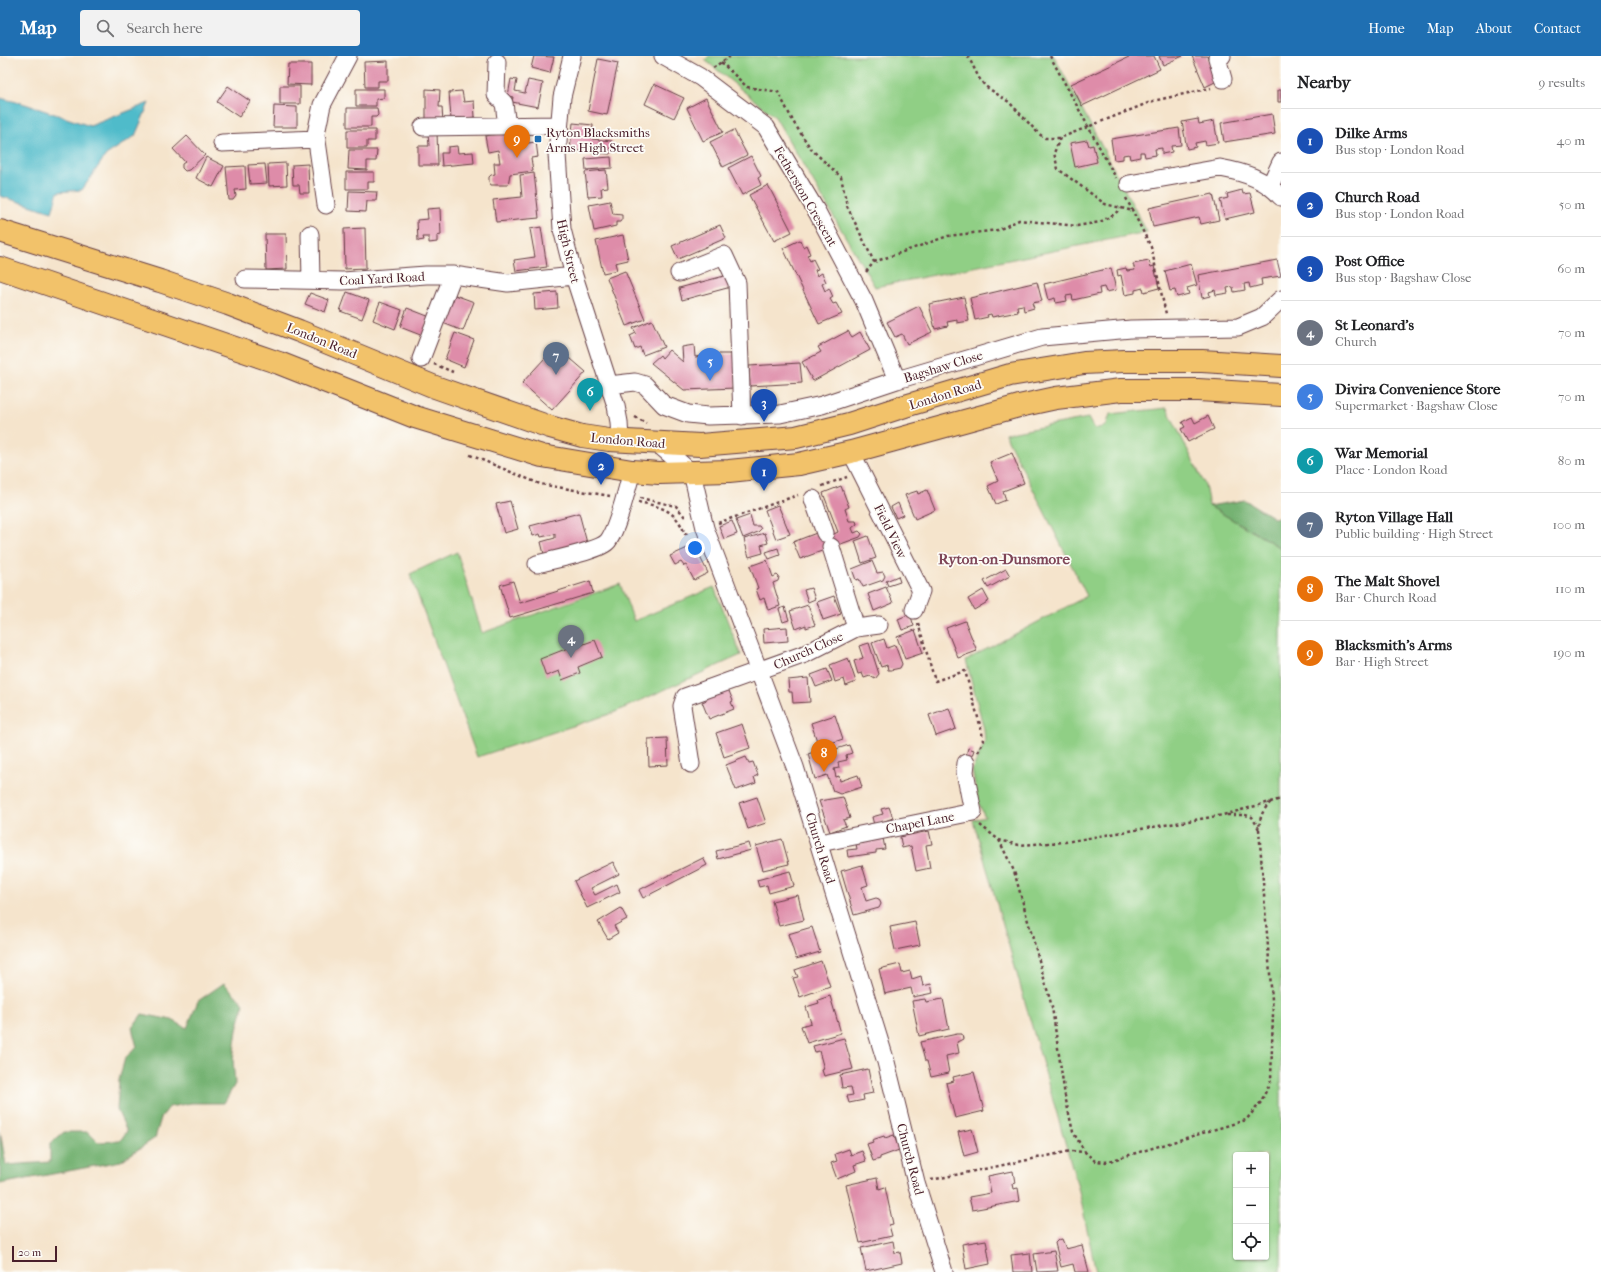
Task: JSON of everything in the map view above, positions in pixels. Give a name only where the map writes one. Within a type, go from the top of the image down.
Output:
[{"type":"highway","name":"London Road","points":[[0,231],[228,304],[299,331],[435,387],[550,427],[582,436],[620,441],[656,434],[700,444],[796,437],[849,424],[1003,377],[1084,363],[1124,361],[1202,361],[1281,366]]},
{"type":"highway","points":[[0,268],[279,364],[414,417],[542,456],[632,471],[692,472],[768,468],[799,464],[851,452],[991,413],[1063,397],[1122,390],[1198,390],[1281,395]]},
{"type":"street","points":[[326,205],[316,134],[322,106],[348,56]]},
{"type":"street","name":"High Street","points":[[572,56],[562,97],[557,154],[562,229],[574,276],[616,406],[620,441]]},
{"type":"street","name":"Fetherston Crescent","points":[[663,56],[700,77],[766,127],[817,212],[855,285],[897,380]]},
{"type":"street","points":[[1222,56],[1217,58],[1223,79]]},
{"type":"street","points":[[497,62],[496,94],[504,104],[507,126]]},
{"type":"street","points":[[423,127],[559,125]]},
{"type":"street","points":[[222,143],[317,139]]},
{"type":"street","points":[[1124,186],[1220,168],[1246,174],[1275,192],[1281,162]]},
{"type":"street","points":[[310,234],[311,280]]},
{"type":"street","points":[[679,273],[724,255],[737,283],[742,416]]},
{"type":"street","name":"Coal Yard Road","points":[[246,279],[367,280],[426,275],[453,275],[508,283],[574,276]]},
{"type":"street","points":[[420,359],[453,275]]},
{"type":"street","name":"Bagshaw Close","points":[[609,385],[636,382],[645,385],[664,404],[678,412],[688,414],[742,416],[780,414],[806,409],[1042,337],[1131,329],[1238,327],[1262,317],[1281,299]]},
{"type":"street","points":[[656,434],[692,472]]},
{"type":"street","name":"Field View","points":[[851,452],[921,591],[914,610]]},
{"type":"street","points":[[538,564],[582,552],[607,542],[622,505],[632,471]]},
{"type":"street","name":"Church Road","points":[[692,472],[698,530],[758,672],[795,767],[820,843],[886,1062],[916,1183],[944,1272]]},
{"type":"street","name":"Church Close","points":[[811,493],[828,540],[856,628]]},
{"type":"street","name":"Church Close","points":[[691,764],[682,706],[685,697],[805,654],[856,628],[879,625]]},
{"type":"street","name":"Chapel Lane","points":[[820,843],[973,812],[965,772],[971,759]]},
{"type":"path","points":[[968,56],[979,78],[985,86],[1019,111],[1045,138],[1060,138],[1088,125],[1153,101],[1224,85],[1223,79]]},
{"type":"path","points":[[1050,56],[1124,186],[1133,211],[1151,247],[1166,315]]},
{"type":"path","points":[[721,62],[747,87],[778,92],[794,123],[812,149],[841,177],[847,206],[874,262]]},
{"type":"path","points":[[1060,138],[1054,154],[1058,169],[1105,204],[1133,211]]},
{"type":"path","points":[[855,285],[874,262],[948,236],[998,230],[1019,220],[1077,226],[1100,222],[1115,214],[1120,208]]},
{"type":"path","points":[[616,406],[627,402],[634,417],[646,423],[656,434]]},
{"type":"path","points":[[633,500],[661,507],[678,518],[685,534],[811,493],[861,472]]},
{"type":"path","points":[[634,496],[676,506],[682,512],[687,522]]},
{"type":"path","points":[[688,528],[698,530]]},
{"type":"path","points":[[914,610],[935,681],[965,671],[982,732],[983,741],[971,759]]},
{"type":"path","points":[[979,823],[987,832],[999,840],[1019,845],[1065,842],[1223,815],[1281,799]]},
{"type":"path","points":[[999,840],[1014,871],[1052,1007],[1065,1096],[1073,1132],[1085,1152],[1095,1161],[1106,1162],[1125,1158],[1246,1120],[1261,1102],[1272,1080],[1273,1013],[1259,829],[1260,817],[1264,809],[1272,801]]},
{"type":"path","points":[[1223,815],[1245,815],[1252,817],[1259,829]]},
{"type":"path","points":[[938,1179],[1071,1152],[1085,1152]]},
{"type":"green space","points":[[709,56],[1054,56],[1147,232],[875,287],[775,117],[705,60]]},
{"type":"green space","points":[[1167,408],[1205,485],[1209,506],[1281,548],[1281,1272],[1096,1272],[1079,1191],[973,820],[985,817],[979,804],[972,770],[985,742],[984,729],[966,660],[1087,596],[1005,434],[1088,418],[1094,429],[1106,426],[1110,414]]},
{"type":"green space","points":[[1245,500],[1274,518],[1281,516],[1281,548],[1209,506]]},
{"type":"green space","points":[[457,552],[482,633],[620,584],[634,621],[714,587],[741,655],[613,713],[477,757],[410,574]]},
{"type":"green space","points":[[224,983],[244,1004],[237,1030],[233,1059],[235,1084],[224,1103],[191,1103],[169,1107],[161,1118],[155,1138],[121,1161],[0,1184],[0,1131],[6,1165],[50,1162],[50,1144],[64,1132],[88,1132],[98,1142],[120,1141],[127,1131],[117,1110],[119,1080],[125,1058],[137,1047],[132,1028],[142,1014],[172,1020],[187,1028],[198,1001]]},
{"type":"water","points":[[0,98],[25,104],[90,126],[149,103],[135,136],[106,155],[82,190],[58,192],[52,212],[0,196]]},
{"type":"building","points":[[534,56],[554,57],[550,73],[531,68]]},
{"type":"building","points":[[1131,56],[1154,56],[1160,69],[1082,106],[1071,84]]},
{"type":"building","points":[[1159,56],[1183,56],[1163,65]]},
{"type":"building","points":[[1192,56],[1207,56],[1217,81],[1205,87]]},
{"type":"building","points":[[598,59],[618,63],[607,115],[588,111]]},
{"type":"building","points":[[388,61],[388,81],[378,81],[378,87],[365,87],[364,62]]},
{"type":"building","points":[[288,64],[311,64],[311,85],[287,84]]},
{"type":"building","points":[[511,79],[517,80],[515,91],[525,93],[528,80],[543,83],[538,107],[512,102],[513,97],[508,96]]},
{"type":"building","points":[[654,84],[684,98],[674,118],[645,104]]},
{"type":"building","points":[[228,86],[250,101],[239,117],[217,102]]},
{"type":"building","points":[[280,86],[300,86],[300,104],[280,104]]},
{"type":"building","points":[[356,89],[384,89],[384,98],[376,99],[376,106],[356,106]]},
{"type":"building","points":[[426,89],[440,90],[439,107],[442,107],[443,123],[426,123]]},
{"type":"building","points":[[1278,90],[1281,90],[1281,102],[1278,102]]},
{"type":"building","points":[[462,91],[464,102],[474,101],[475,117],[451,119],[449,92]]},
{"type":"building","points":[[706,98],[723,132],[703,141],[687,108]]},
{"type":"building","points":[[274,106],[297,107],[297,127],[273,127]]},
{"type":"building","points":[[347,108],[377,108],[378,115],[376,117],[371,117],[371,127],[347,127]]},
{"type":"building","points":[[1272,114],[1275,134],[1224,142],[1221,123]]},
{"type":"building","points":[[1198,119],[1199,124],[1214,121],[1218,143],[1206,145],[1205,141],[1195,143],[1196,147],[1187,149],[1182,122]]},
{"type":"building","points":[[573,123],[593,125],[592,139],[612,141],[610,154],[570,150]]},
{"type":"building","points":[[1179,128],[1181,145],[1171,146],[1172,152],[1162,154],[1162,148],[1155,149],[1156,155],[1145,157],[1144,152],[1140,152],[1140,157],[1130,159],[1129,154],[1123,155],[1123,159],[1114,160],[1111,139]]},
{"type":"building","points":[[347,130],[375,130],[375,141],[367,141],[367,148],[347,148]]},
{"type":"building","points":[[734,130],[747,155],[723,167],[710,142]]},
{"type":"building","points":[[519,131],[520,144],[536,142],[538,157],[531,158],[533,171],[510,174],[508,185],[491,185],[489,182],[489,177],[495,174],[494,163],[500,163],[498,150],[488,152],[485,136]]},
{"type":"building","points":[[428,132],[437,132],[438,165],[418,165],[418,146],[429,146]]},
{"type":"building","points":[[187,136],[205,155],[189,170],[185,171],[182,168],[182,164],[185,162],[173,149]]},
{"type":"building","points":[[1087,140],[1089,146],[1093,145],[1097,162],[1075,167],[1070,143]]},
{"type":"building","points":[[457,146],[458,153],[473,152],[474,163],[442,166],[441,153],[448,153],[448,147]]},
{"type":"building","points":[[349,150],[377,150],[376,161],[367,161],[367,170],[348,169]]},
{"type":"building","points":[[751,156],[761,176],[758,178],[761,185],[742,195],[728,168]]},
{"type":"building","points":[[206,157],[224,166],[213,187],[196,178]]},
{"type":"building","points":[[611,157],[612,168],[586,170],[585,159]]},
{"type":"building","points":[[286,163],[287,185],[269,186],[268,164]]},
{"type":"building","points":[[265,164],[267,183],[250,184],[248,165]]},
{"type":"building","points":[[308,164],[309,193],[300,193],[299,185],[293,185],[292,165]]},
{"type":"building","points":[[245,166],[246,189],[235,190],[236,196],[233,200],[229,200],[226,167]]},
{"type":"building","points":[[606,170],[608,187],[601,188],[602,196],[588,197],[585,172]]},
{"type":"building","points":[[346,172],[374,172],[374,182],[368,182],[368,189],[346,189]]},
{"type":"building","points":[[534,173],[539,218],[496,222],[493,200],[522,197],[520,175]]},
{"type":"building","points":[[768,185],[792,232],[774,241],[749,195]]},
{"type":"building","points":[[1242,190],[1243,194],[1250,193],[1255,212],[1225,219],[1220,200],[1228,198],[1227,194]]},
{"type":"building","points":[[349,191],[377,192],[376,201],[367,201],[366,212],[348,211]]},
{"type":"building","points":[[1213,194],[1219,220],[1201,224],[1199,217],[1153,227],[1149,208]]},
{"type":"building","points":[[610,201],[613,214],[622,215],[622,219],[620,222],[616,222],[616,226],[594,231],[589,205]]},
{"type":"building","points":[[440,208],[441,235],[437,236],[437,242],[429,243],[429,237],[423,237],[424,240],[418,241],[417,220],[428,219],[427,209]]},
{"type":"building","points":[[720,225],[726,238],[678,259],[672,246]]},
{"type":"building","points":[[541,227],[547,267],[516,271],[514,260],[535,257],[530,229]]},
{"type":"building","points":[[365,228],[366,268],[345,269],[344,229]]},
{"type":"building","points":[[265,234],[286,234],[287,269],[266,270]]},
{"type":"building","points":[[623,235],[628,260],[615,263],[617,270],[603,273],[596,241]]},
{"type":"building","points":[[800,240],[803,247],[806,245],[810,254],[807,255],[810,261],[813,259],[818,269],[815,270],[817,276],[822,273],[826,282],[822,284],[825,291],[829,288],[833,297],[830,299],[833,304],[836,303],[842,314],[819,324],[783,248]]},
{"type":"building","points":[[1277,260],[1281,276],[1261,279],[1262,285],[1250,288],[1249,283],[1244,284],[1245,290],[1234,292],[1233,287],[1227,288],[1228,293],[1216,295],[1215,290],[1209,292],[1210,296],[1202,298],[1198,275]]},
{"type":"building","points":[[1149,261],[1151,267],[1154,266],[1159,288],[1144,292],[1143,288],[1135,290],[1135,293],[1125,295],[1121,275],[1118,276],[1117,270],[1126,268],[1127,271],[1135,270],[1133,264]]},
{"type":"building","points":[[1191,264],[1197,285],[1187,288],[1189,294],[1177,297],[1175,290],[1170,291],[1165,271]]},
{"type":"building","points":[[1111,268],[1116,290],[1106,292],[1104,287],[1099,288],[1100,294],[1073,300],[1072,295],[1066,296],[1067,301],[1056,303],[1055,298],[1048,300],[1044,284]]},
{"type":"building","points":[[625,271],[645,319],[626,326],[607,278]]},
{"type":"building","points":[[728,275],[731,287],[682,300],[679,288]]},
{"type":"building","points":[[1037,282],[1042,301],[1032,303],[1034,308],[1024,311],[1023,305],[1017,306],[1018,312],[992,317],[991,314],[987,315],[988,317],[975,320],[970,298]]},
{"type":"building","points":[[347,292],[369,300],[362,319],[340,311]]},
{"type":"building","points":[[557,292],[558,308],[535,310],[534,294]]},
{"type":"building","points":[[310,293],[329,300],[325,312],[305,304]]},
{"type":"building","points":[[455,295],[474,302],[463,331],[443,323]]},
{"type":"building","points":[[964,297],[969,321],[957,323],[957,320],[947,322],[948,326],[935,329],[929,304]]},
{"type":"building","points":[[380,302],[402,310],[395,329],[373,320]]},
{"type":"building","points":[[919,306],[932,332],[907,344],[902,334],[895,337],[887,322]]},
{"type":"building","points":[[407,308],[430,317],[423,336],[400,327]]},
{"type":"building","points":[[652,320],[664,347],[643,355],[640,347],[635,349],[630,336],[636,333],[633,328]]},
{"type":"building","points":[[848,331],[852,337],[860,332],[870,350],[813,381],[802,362],[821,352],[818,347]]},
{"type":"building","points":[[455,333],[474,340],[464,367],[445,359]]},
{"type":"building","points":[[694,345],[695,357],[704,356],[704,368],[715,366],[714,354],[736,354],[736,388],[684,390],[651,363],[660,355],[662,358],[669,350],[683,362],[682,347]]},
{"type":"building","points":[[556,346],[586,372],[552,410],[522,383]]},
{"type":"building","points":[[800,363],[802,383],[750,386],[749,366]]},
{"type":"building","points":[[1208,416],[1214,429],[1188,442],[1181,429],[1185,427],[1182,422],[1192,417],[1195,423]]},
{"type":"building","points":[[1012,453],[1024,483],[1003,491],[1006,500],[996,504],[988,486],[998,481],[990,462]]},
{"type":"building","points":[[841,486],[849,507],[845,509],[849,521],[856,521],[857,524],[852,528],[854,533],[859,531],[862,534],[860,537],[800,559],[793,542],[819,532],[832,530],[834,534],[838,532],[823,493]]},
{"type":"building","points":[[927,490],[935,510],[915,519],[905,495],[917,491],[918,494]]},
{"type":"building","points":[[510,501],[518,529],[504,533],[496,504]]},
{"type":"building","points":[[898,503],[903,515],[896,518],[891,507]]},
{"type":"building","points":[[778,505],[790,534],[776,539],[765,510]]},
{"type":"building","points":[[579,513],[587,543],[544,554],[541,542],[555,538],[555,534],[541,537],[540,534],[533,536],[530,526]]},
{"type":"building","points":[[750,515],[753,526],[759,526],[761,529],[758,532],[743,538],[736,520]]},
{"type":"building","points":[[732,521],[737,534],[724,539],[719,526]]},
{"type":"building","points":[[765,533],[768,543],[761,545],[763,553],[749,557],[744,539]]},
{"type":"building","points":[[868,536],[876,558],[862,563],[855,541]]},
{"type":"building","points":[[694,545],[708,573],[694,580],[686,565],[684,566],[681,562],[675,565],[670,556]]},
{"type":"building","points":[[778,548],[780,555],[769,559],[766,552]]},
{"type":"building","points":[[767,560],[773,577],[777,575],[779,577],[778,581],[773,583],[780,606],[768,610],[764,598],[760,600],[756,589],[758,588],[750,566]]},
{"type":"building","points":[[872,561],[877,573],[883,572],[885,576],[883,580],[863,587],[859,579],[856,580],[852,569]]},
{"type":"building","points":[[1006,569],[1010,576],[988,588],[984,581]]},
{"type":"building","points":[[898,576],[900,582],[888,586],[886,581]]},
{"type":"building","points":[[513,581],[520,603],[590,581],[593,593],[510,618],[500,585]]},
{"type":"building","points":[[886,587],[893,603],[874,611],[868,594]]},
{"type":"building","points":[[811,588],[815,599],[808,602],[804,590]]},
{"type":"building","points":[[983,590],[989,601],[974,610],[968,599]]},
{"type":"building","points":[[834,596],[841,614],[823,620],[817,602]]},
{"type":"building","points":[[808,605],[815,625],[806,628],[806,625],[796,629],[790,611]]},
{"type":"building","points":[[785,607],[789,620],[783,622],[779,609]]},
{"type":"building","points":[[910,614],[914,626],[902,630],[898,619]]},
{"type":"building","points":[[965,621],[977,651],[958,658],[946,628]]},
{"type":"building","points":[[787,627],[788,641],[764,643],[763,629]]},
{"type":"building","points":[[915,630],[923,653],[905,659],[897,637]]},
{"type":"building","points":[[577,637],[581,645],[595,640],[602,657],[578,667],[580,673],[562,680],[559,671],[546,676],[540,659],[568,648],[565,641]]},
{"type":"building","points":[[884,639],[887,648],[895,645],[902,664],[900,668],[888,670],[887,665],[881,667],[872,643]]},
{"type":"building","points":[[869,643],[879,674],[875,679],[870,676],[864,678],[862,673],[858,674],[854,661],[863,658],[859,646]]},
{"type":"building","points":[[848,658],[856,682],[846,686],[844,679],[835,682],[830,665]]},
{"type":"building","points":[[827,669],[832,681],[816,687],[811,675]]},
{"type":"building","points":[[808,678],[810,702],[793,703],[792,692],[789,692],[788,680]]},
{"type":"building","points":[[725,681],[733,701],[731,702],[734,709],[709,719],[702,702],[707,700],[703,689]]},
{"type":"building","points":[[949,708],[956,729],[936,736],[929,715]]},
{"type":"building","points":[[835,715],[843,739],[819,747],[811,723]]},
{"type":"building","points":[[742,724],[750,748],[724,757],[716,733]]},
{"type":"building","points":[[667,738],[668,765],[649,766],[648,739]]},
{"type":"building","points":[[849,745],[852,753],[846,755],[847,760],[838,762],[839,768],[834,769],[836,777],[839,776],[840,781],[858,775],[862,787],[840,794],[833,791],[827,775],[815,779],[808,754],[819,750],[820,754]]},
{"type":"building","points":[[968,748],[974,750],[970,761],[965,759]]},
{"type":"building","points":[[746,757],[749,763],[753,762],[758,775],[754,777],[756,783],[736,790],[726,765]]},
{"type":"building","points":[[757,797],[766,823],[748,829],[739,803]]},
{"type":"building","points":[[843,797],[850,818],[843,820],[846,826],[830,832],[819,801]]},
{"type":"building","points":[[889,807],[893,818],[874,825],[872,817],[883,814],[881,809]]},
{"type":"building","points":[[929,831],[932,844],[926,845],[930,868],[916,871],[911,846],[902,848],[900,837]]},
{"type":"building","points":[[882,833],[885,849],[876,850],[876,853],[848,857],[847,850],[857,849],[856,844],[864,843],[863,836]]},
{"type":"building","points":[[782,839],[789,864],[763,870],[756,846]]},
{"type":"building","points":[[749,843],[751,850],[718,859],[716,851]]},
{"type":"building","points":[[703,858],[707,865],[643,898],[639,890]]},
{"type":"building","points":[[613,862],[619,874],[591,888],[595,895],[617,884],[620,892],[587,908],[574,881]]},
{"type":"building","points":[[862,865],[868,885],[862,887],[866,901],[876,898],[879,899],[881,904],[879,908],[854,915],[841,871]]},
{"type":"building","points":[[790,871],[794,886],[769,893],[767,885],[759,887],[757,880]]},
{"type":"building","points":[[798,895],[804,920],[779,926],[772,901]]},
{"type":"building","points":[[621,908],[627,919],[614,926],[618,933],[608,939],[598,922]]},
{"type":"building","points":[[915,922],[920,945],[895,950],[890,927]]},
{"type":"building","points":[[812,927],[820,952],[796,959],[788,934]]},
{"type":"building","points":[[821,961],[830,986],[800,997],[793,978],[798,977],[795,970]]},
{"type":"building","points":[[900,964],[902,973],[910,971],[912,979],[921,976],[923,986],[931,984],[933,993],[913,997],[911,988],[885,994],[879,969]]},
{"type":"building","points":[[830,996],[841,1033],[807,1043],[801,1026],[811,1023],[806,1007],[819,1003],[818,1000]]},
{"type":"building","points":[[925,999],[926,1002],[943,999],[949,1029],[919,1036],[912,1001]]},
{"type":"building","points":[[962,1034],[963,1039],[957,1042],[959,1053],[946,1056],[949,1073],[931,1077],[920,1042]]},
{"type":"building","points":[[844,1038],[853,1069],[824,1076],[822,1070],[824,1069],[819,1051],[815,1052],[813,1046]]},
{"type":"building","points":[[868,1069],[873,1093],[863,1095],[864,1100],[849,1103],[847,1096],[853,1095],[851,1087],[842,1088],[840,1075]]},
{"type":"building","points":[[974,1072],[984,1111],[955,1118],[946,1083],[954,1081],[953,1077]]},
{"type":"building","points":[[972,1129],[978,1152],[964,1156],[958,1132]]},
{"type":"building","points":[[894,1135],[899,1150],[873,1161],[867,1144],[873,1142],[872,1140],[884,1136],[885,1138]]},
{"type":"building","points":[[849,1149],[851,1155],[862,1151],[866,1161],[854,1165],[856,1171],[837,1179],[831,1163],[837,1161],[835,1154]]},
{"type":"building","points":[[1013,1171],[1015,1183],[1012,1184],[1013,1189],[1018,1188],[1020,1201],[972,1210],[969,1197],[991,1193],[988,1176]]},
{"type":"building","points":[[877,1178],[879,1189],[885,1187],[893,1224],[889,1225],[892,1236],[860,1243],[846,1185]]},
{"type":"building","points":[[1062,1239],[1066,1249],[1082,1245],[1089,1272],[1075,1272],[1073,1264],[1061,1267],[1055,1243]]},
{"type":"building","points":[[986,1240],[990,1264],[966,1269],[962,1244]]},
{"type":"building","points":[[893,1241],[895,1253],[900,1252],[902,1263],[866,1271],[861,1248]]},
{"type":"building","points":[[1054,1251],[1058,1271],[1037,1272],[1034,1254]]},
{"type":"building","points":[[1030,1253],[1032,1272],[1013,1272],[1011,1255]]},
{"type":"place","name":"Ryton Blacksmiths Arms High Street","points":[[538,139]]},
{"type":"place","name":"Blacksmith's Arms","points":[[517,158]]},
{"type":"place","name":"Ryton Village Hall","points":[[556,375]]},
{"type":"place","name":"Divira Convenience Store","points":[[710,381]]},
{"type":"place","name":"War Memorial","points":[[590,411]]},
{"type":"place","name":"Post Office","points":[[764,422]]},
{"type":"place","name":"Church Road","points":[[601,485]]},
{"type":"place","name":"Dilke Arms","points":[[764,491]]},
{"type":"place","name":"St Leonard's","points":[[571,658]]},
{"type":"place","name":"The Malt Shovel","points":[[824,772]]},
{"type":"district","name":"Ryton-on-Dunsmore","points":[[1004,559]]}]
